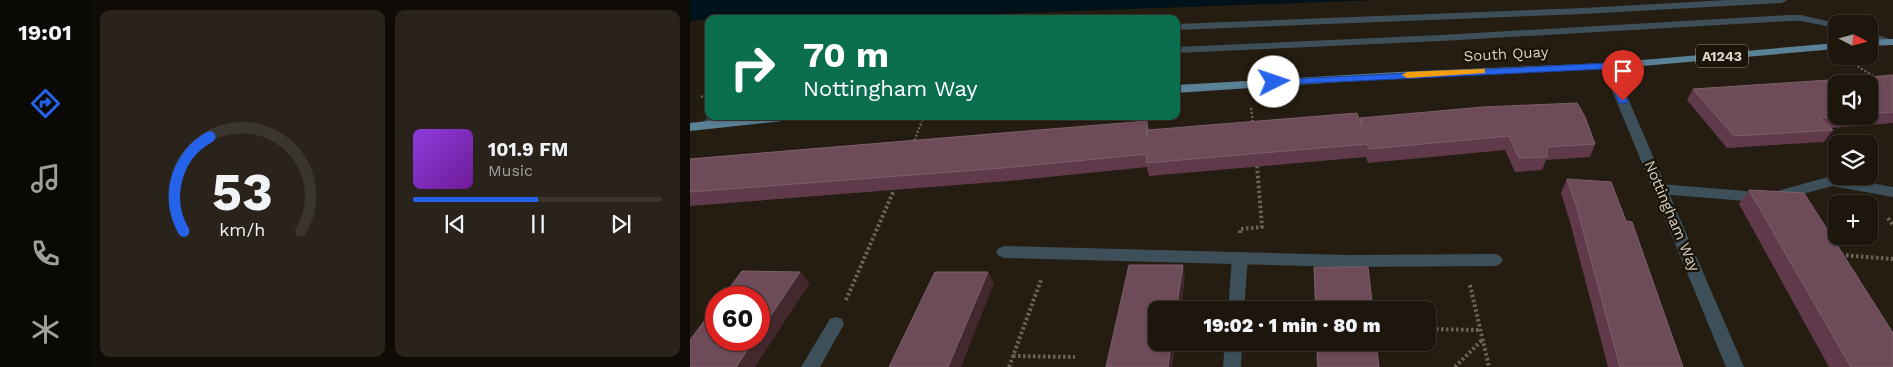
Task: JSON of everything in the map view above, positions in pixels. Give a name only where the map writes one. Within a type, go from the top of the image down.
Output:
[{"type":"main road","points":[[1878,43],[1891,42]]},
{"type":"main road","name":"South Quay","points":[[1180,89],[1388,76],[1608,66],[1828,47]]},
{"type":"main road","points":[[690,127],[754,120]]},
{"type":"street","points":[[1180,27],[1563,12],[1782,0]]},
{"type":"street","points":[[1180,50],[1441,38],[1789,18],[1801,18],[1828,23]]},
{"type":"street","points":[[1878,38],[1891,42]]},
{"type":"street","name":"Nottingham Way","points":[[1608,66],[1735,367]]},
{"type":"street","points":[[705,126],[713,120]]},
{"type":"street","points":[[1660,189],[1770,198],[1832,181],[1893,192]]},
{"type":"street","points":[[1004,252],[1348,261],[1495,260]]},
{"type":"street","points":[[1237,301],[1240,258]]},
{"type":"street","points":[[810,367],[836,324]]},
{"type":"street","points":[[1232,367],[1233,351]]},
{"type":"path","points":[[1855,65],[1872,75]]},
{"type":"path","points":[[911,148],[922,120]]},
{"type":"path","points":[[1240,258],[1240,229],[1262,227],[1257,166]]},
{"type":"path","points":[[836,324],[894,190]]},
{"type":"path","points":[[1893,218],[1888,218],[1893,225]]},
{"type":"path","points":[[1009,367],[1051,253]]},
{"type":"path","points":[[1839,255],[1893,259]]},
{"type":"path","points":[[1465,260],[1489,367]]},
{"type":"path","points":[[1436,328],[1480,330]]},
{"type":"path","points":[[1456,367],[1483,339]]},
{"type":"path","points":[[1013,356],[1075,357]]},
{"type":"shaded area","points":[[690,0],[1377,0],[969,15],[705,15],[705,20],[690,22]]},
{"type":"building","points":[[1893,75],[1893,112],[1878,113],[1878,76]]},
{"type":"building","points":[[1828,80],[1828,117],[1820,118],[1833,130],[1734,136],[1693,89]]},
{"type":"building","points":[[1577,103],[1585,117],[1595,144],[1547,147],[1547,157],[1519,158],[1509,136],[1369,149],[1367,144],[1146,163],[1147,154],[1003,168],[690,192],[690,159],[1147,121],[1147,137],[1148,130],[1357,113],[1362,126],[1360,118],[1483,107]]},
{"type":"building","points":[[1567,179],[1611,182],[1626,221],[1632,222],[1683,367],[1620,367],[1577,208]]},
{"type":"building","points":[[1749,190],[1804,193],[1828,231],[1828,245],[1837,245],[1893,333],[1893,367],[1851,367]]},
{"type":"building","points":[[1129,265],[1183,265],[1177,301],[1148,301],[1148,351],[1170,351],[1168,367],[1106,367]]},
{"type":"building","points":[[1314,267],[1368,267],[1372,301],[1316,301]]},
{"type":"building","points":[[742,271],[800,272],[770,317],[770,286],[731,286]]},
{"type":"building","points":[[935,272],[988,272],[948,367],[889,367]]},
{"type":"building","points":[[705,320],[705,351],[747,351],[736,367],[690,367],[690,340]]},
{"type":"building","points":[[1317,351],[1377,351],[1379,367],[1318,367]]},
{"type":"slow traffic","points":[[1407,75],[1481,71]]},
{"type":"route","points":[[1274,82],[1608,66],[1623,101]]}]
